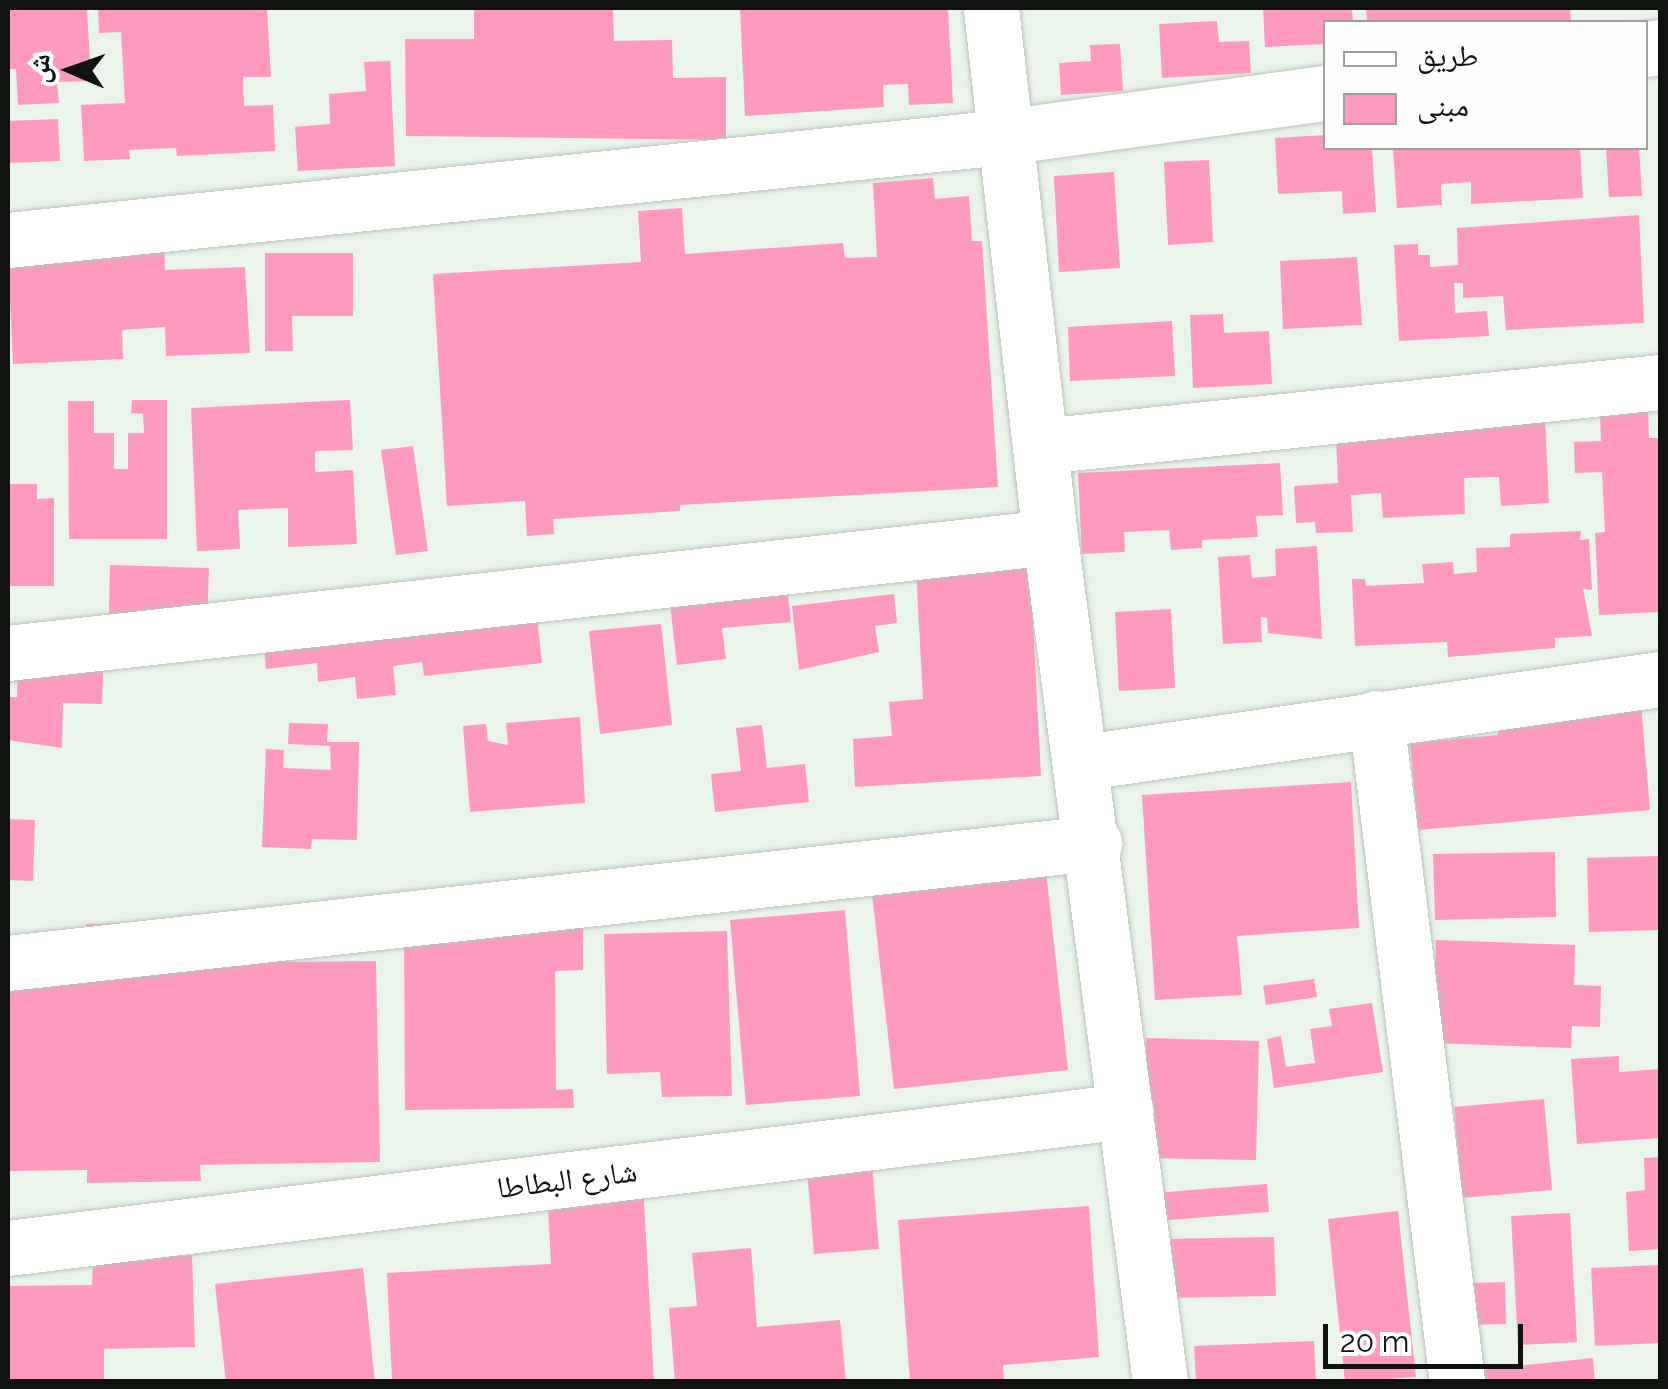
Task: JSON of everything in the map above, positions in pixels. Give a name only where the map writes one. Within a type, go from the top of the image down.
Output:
[{"type":"street","points":[[991,8],[1050,537],[1084,762],[1160,1382]]},
{"type":"street","points":[[8,240],[1004,137],[1323,93]]},
{"type":"street","points":[[1042,446],[1660,382]]},
{"type":"street","points":[[8,653],[1050,537]]},
{"type":"street","points":[[1084,762],[1660,679]]},
{"type":"street","points":[[1376,718],[1458,1382]]},
{"type":"street","points":[[8,963],[1094,843]]},
{"type":"street","name":"شارع البطاطا","points":[[8,1248],[1126,1111]]},
{"type":"building","points":[[8,8],[87,8],[91,81],[57,82],[59,103],[18,105],[16,69],[8,69]]},
{"type":"building","points":[[98,8],[267,8],[271,77],[243,77],[244,106],[273,105],[275,151],[177,156],[176,148],[129,150],[130,159],[84,161],[81,105],[125,103],[121,32],[99,33]]},
{"type":"building","points":[[613,8],[614,41],[672,40],[673,78],[726,77],[726,140],[406,136],[405,39],[474,39],[474,9]]},
{"type":"building","points":[[740,8],[948,8],[953,103],[909,105],[908,84],[883,85],[884,107],[745,116]]},
{"type":"building","points":[[1263,8],[1352,8],[1353,20],[1323,20],[1323,44],[1265,47]]},
{"type":"building","points":[[1366,8],[1570,8],[1571,20],[1367,20]]},
{"type":"building","points":[[1217,21],[1219,42],[1249,41],[1251,73],[1162,78],[1159,24]]},
{"type":"building","points":[[1120,44],[1123,91],[1061,95],[1059,63],[1091,61],[1090,45]]},
{"type":"building","points":[[390,61],[395,166],[298,171],[295,127],[330,124],[329,94],[366,91],[364,62]]},
{"type":"building","points":[[58,119],[60,161],[8,163],[8,121]]},
{"type":"building","points":[[1323,135],[1323,150],[1372,150],[1376,212],[1343,214],[1342,191],[1278,194],[1275,138]]},
{"type":"building","points":[[1393,150],[1580,150],[1583,198],[1471,204],[1471,182],[1441,184],[1442,205],[1397,208]]},
{"type":"building","points":[[1606,150],[1639,150],[1642,196],[1609,197]]},
{"type":"building","points":[[1209,160],[1213,242],[1168,245],[1164,162]]},
{"type":"building","points":[[1114,172],[1120,268],[1059,272],[1054,176]]},
{"type":"building","points":[[933,178],[935,199],[969,196],[972,241],[982,241],[998,487],[680,505],[680,511],[553,519],[554,534],[527,536],[525,501],[447,506],[433,274],[641,262],[638,211],[682,208],[685,254],[843,243],[845,258],[877,257],[873,183]]},
{"type":"building","points":[[1639,215],[1644,323],[1506,330],[1503,296],[1463,298],[1463,283],[1454,283],[1455,313],[1487,311],[1489,336],[1399,341],[1394,245],[1418,244],[1418,255],[1430,255],[1430,267],[1458,265],[1457,228]]},
{"type":"building","points":[[164,234],[165,270],[245,267],[250,353],[166,356],[165,327],[122,330],[123,359],[13,364],[8,254]]},
{"type":"building","points":[[265,253],[353,253],[353,316],[292,316],[293,351],[265,351]]},
{"type":"building","points":[[1357,257],[1362,325],[1283,329],[1280,261]]},
{"type":"building","points":[[1223,314],[1224,333],[1269,331],[1272,384],[1193,388],[1190,315]]},
{"type":"building","points":[[1172,321],[1175,376],[1070,381],[1068,327]]},
{"type":"building","points":[[1544,398],[1549,503],[1501,506],[1499,477],[1464,478],[1465,514],[1383,518],[1381,493],[1351,495],[1353,532],[1316,533],[1315,522],[1296,523],[1294,486],[1338,483],[1336,437]]},
{"type":"building","points":[[132,400],[167,400],[167,539],[69,539],[68,401],[94,401],[94,433],[114,433],[114,469],[128,469],[128,433],[144,433],[143,414],[131,413]]},
{"type":"building","points":[[350,400],[353,450],[315,451],[315,472],[353,470],[357,544],[288,547],[288,508],[238,510],[240,549],[197,551],[191,408]]},
{"type":"building","points":[[1648,410],[1649,438],[1660,438],[1660,612],[1599,615],[1595,533],[1605,532],[1602,472],[1575,473],[1574,442],[1601,441],[1600,412]]},
{"type":"building","points":[[413,446],[428,551],[396,555],[381,450]]},
{"type":"building","points":[[1280,463],[1283,515],[1256,516],[1258,537],[1202,540],[1202,548],[1171,550],[1169,530],[1124,532],[1125,552],[1082,554],[1078,473]]},
{"type":"building","points":[[8,484],[37,484],[37,499],[54,498],[54,586],[8,586]]},
{"type":"building","points":[[1581,531],[1580,540],[1589,539],[1592,590],[1583,589],[1592,636],[1555,638],[1555,648],[1448,657],[1447,642],[1355,646],[1352,579],[1365,579],[1366,586],[1424,583],[1422,564],[1453,562],[1454,574],[1477,572],[1476,548],[1510,547],[1510,534]]},
{"type":"building","points":[[783,546],[791,622],[722,628],[726,659],[677,665],[665,560]]},
{"type":"building","points":[[1317,546],[1322,639],[1268,633],[1267,618],[1261,617],[1262,642],[1223,644],[1218,557],[1250,555],[1252,578],[1276,576],[1275,549]]},
{"type":"building","points":[[1030,563],[1041,776],[855,787],[853,739],[892,736],[889,702],[923,699],[916,571]]},
{"type":"building","points":[[110,565],[209,568],[206,656],[108,654]]},
{"type":"building","points":[[894,594],[897,623],[875,626],[879,652],[799,670],[792,606]]},
{"type":"building","points":[[260,604],[536,607],[542,663],[424,676],[422,662],[393,666],[396,695],[357,699],[355,677],[318,682],[317,663],[266,669]]},
{"type":"building","points":[[1171,609],[1175,688],[1119,691],[1115,612]]},
{"type":"building","points":[[661,624],[672,725],[600,734],[589,631]]},
{"type":"building","points":[[19,645],[104,647],[102,704],[63,703],[62,748],[8,740],[8,697],[17,697]]},
{"type":"building","points":[[1639,679],[1650,810],[1418,830],[1410,743],[1498,735],[1494,692]]},
{"type":"building","points":[[580,717],[585,803],[470,812],[463,726],[486,724],[488,741],[508,745],[506,723]]},
{"type":"building","points":[[289,723],[328,724],[327,742],[359,742],[357,840],[312,839],[311,849],[262,847],[266,749],[284,750],[283,768],[331,770],[330,746],[288,744]]},
{"type":"building","points":[[762,725],[767,768],[805,764],[809,802],[715,812],[711,774],[741,771],[736,728]]},
{"type":"building","points":[[1351,782],[1359,928],[1237,936],[1242,995],[1155,1000],[1142,795]]},
{"type":"building","points":[[8,819],[35,820],[33,881],[8,880]]},
{"type":"building","points":[[1043,844],[1068,1070],[894,1089],[867,849]]},
{"type":"building","points":[[1555,852],[1556,917],[1435,920],[1433,854]]},
{"type":"building","points":[[1659,856],[1660,930],[1589,932],[1587,858]]},
{"type":"building","points":[[845,910],[860,1096],[746,1105],[730,920]]},
{"type":"building","points":[[583,915],[583,970],[555,971],[556,1090],[573,1089],[574,1108],[405,1110],[404,916]]},
{"type":"building","points":[[288,920],[287,962],[376,961],[380,1162],[200,1165],[201,1181],[87,1183],[87,1170],[8,1171],[8,984],[86,954],[86,924]]},
{"type":"building","points":[[727,931],[732,1096],[662,1097],[660,1072],[607,1074],[604,934]]},
{"type":"building","points":[[1436,940],[1575,945],[1574,985],[1601,986],[1600,1027],[1572,1026],[1571,1048],[1432,1043]]},
{"type":"building","points":[[1314,979],[1317,997],[1266,1005],[1263,986]]},
{"type":"building","points":[[1372,1003],[1383,1072],[1274,1088],[1267,1039],[1281,1036],[1286,1067],[1315,1063],[1310,1029],[1332,1026],[1329,1009]]},
{"type":"building","points":[[1146,1038],[1259,1041],[1256,1160],[1143,1158]]},
{"type":"building","points":[[1619,1056],[1619,1072],[1660,1069],[1660,1138],[1577,1144],[1571,1059]]},
{"type":"building","points":[[1544,1099],[1552,1190],[1462,1198],[1454,1107]]},
{"type":"building","points":[[1660,1157],[1660,1249],[1629,1251],[1626,1192],[1645,1190],[1644,1158]]},
{"type":"building","points":[[872,1164],[879,1249],[814,1254],[807,1169]]},
{"type":"building","points":[[643,1182],[654,1382],[392,1382],[387,1273],[551,1264],[547,1187]]},
{"type":"building","points":[[1267,1184],[1269,1212],[1156,1221],[1154,1193]]},
{"type":"building","points":[[1089,1206],[1099,1357],[1003,1365],[1004,1382],[910,1382],[898,1220]]},
{"type":"building","points":[[1398,1211],[1416,1377],[1345,1382],[1328,1219]]},
{"type":"building","points":[[1570,1213],[1577,1342],[1518,1345],[1511,1216]]},
{"type":"building","points":[[1274,1237],[1276,1296],[1165,1298],[1163,1239]]},
{"type":"building","points":[[751,1248],[757,1327],[840,1320],[846,1381],[675,1382],[669,1308],[697,1306],[692,1253]]},
{"type":"building","points":[[192,1255],[195,1347],[104,1349],[104,1382],[8,1382],[8,1286],[92,1285],[93,1261]]},
{"type":"building","points":[[1660,1265],[1660,1343],[1595,1346],[1591,1268]]},
{"type":"building","points":[[363,1268],[375,1382],[226,1382],[215,1284]]},
{"type":"building","points":[[1505,1282],[1506,1324],[1470,1325],[1468,1283]]},
{"type":"building","points":[[1314,1341],[1316,1382],[1196,1382],[1194,1346]]},
{"type":"building","points":[[1593,1358],[1595,1382],[1482,1382],[1480,1370]]}]
